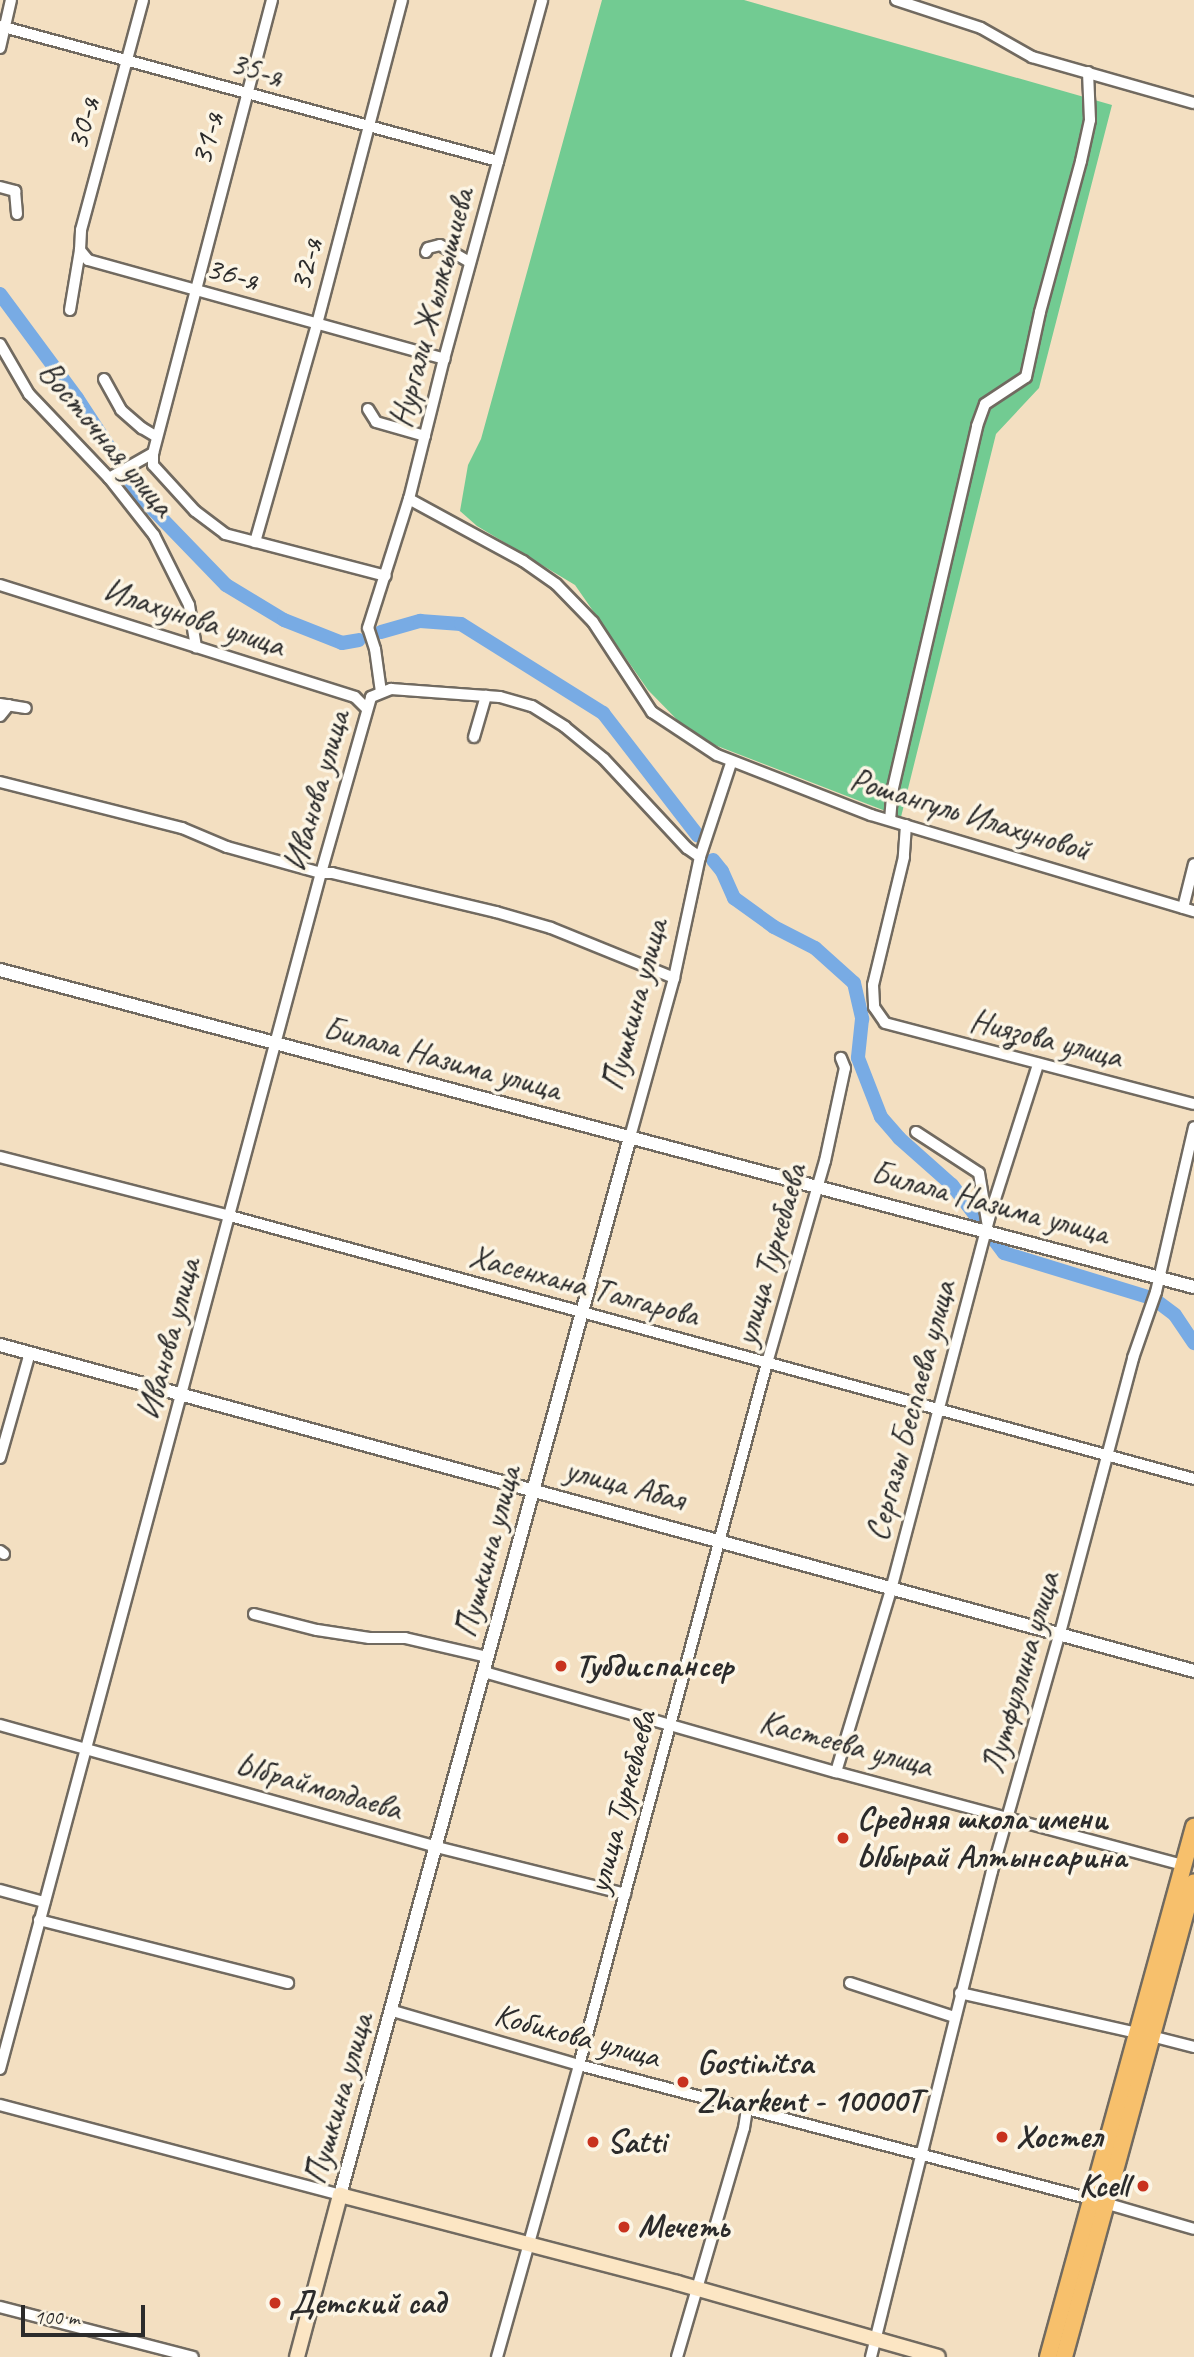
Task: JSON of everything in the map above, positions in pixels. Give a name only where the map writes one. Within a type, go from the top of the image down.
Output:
[{"type":"highway","points":[[1048,2357],[1098,2201],[1144,2035],[1189,1866],[1194,1827]]},
{"type":"highway","points":[[1144,2035],[1194,1882]]},
{"type":"highway","points":[[1064,2357],[1098,2201]]},
{"type":"main road","points":[[340,2196],[696,2289],[938,2357]]},
{"type":"main road","name":"Пушкина улица","points":[[297,2357],[340,2196]]},
{"type":"street","points":[[0,48],[10,0]]},
{"type":"street","name":"30-я","points":[[70,310],[81,230],[143,0]]},
{"type":"street","name":"31-я","points":[[153,453],[272,0]]},
{"type":"street","name":"32-я","points":[[255,542],[317,324],[402,0]]},
{"type":"street","name":"Нургали Жылкышиева","points":[[368,628],[409,499],[470,261],[542,0]]},
{"type":"street","points":[[896,0],[981,28],[1032,57],[1194,103]]},
{"type":"street","name":"35-я","points":[[3,27],[246,95],[498,161]]},
{"type":"street","points":[[890,820],[893,788],[977,426],[985,404],[1026,377],[1040,312],[1082,161],[1090,120],[1088,72]]},
{"type":"street","points":[[0,187],[15,191],[17,214]]},
{"type":"street","points":[[426,252],[428,248],[440,245],[470,261]]},
{"type":"street","points":[[78,266],[88,260],[80,250]]},
{"type":"street","name":"36-я","points":[[88,260],[444,359]]},
{"type":"street","name":"Восточная улица","points":[[0,344],[29,394],[109,478],[160,547],[189,605],[196,647]]},
{"type":"street","points":[[104,379],[121,410],[157,437]]},
{"type":"street","points":[[368,409],[376,422],[425,436]]},
{"type":"street","points":[[109,478],[153,453],[153,465],[208,523],[225,534],[386,576]]},
{"type":"street","name":"Рошангуль Илахуновой","points":[[409,499],[523,561],[556,584],[593,622],[652,712],[702,748],[731,763],[890,820],[1194,911]]},
{"type":"street","name":"Илахунова улица","points":[[0,586],[355,697],[367,709]]},
{"type":"street","name":"Иванова улица","points":[[0,2069],[321,873],[367,709],[371,697],[381,692],[375,649],[368,628]]},
{"type":"street","points":[[381,692],[391,689],[486,696],[532,706],[565,727],[604,760],[687,848],[700,857]]},
{"type":"street","points":[[474,737],[486,696]]},
{"type":"street","points":[[0,716],[4,704],[26,708]]},
{"type":"street","name":"Пушкина улица","points":[[340,2196],[584,1313],[674,978],[700,857],[731,763]]},
{"type":"street","points":[[0,782],[182,828],[227,847],[321,873],[344,875],[496,912],[551,928],[674,978]]},
{"type":"street","name":"Ниязова улица","points":[[906,825],[904,857],[873,985],[874,1007],[885,1023],[1194,1104]]},
{"type":"street","points":[[1183,908],[1194,864]]},
{"type":"street","name":"Билала Назима улица","points":[[0,970],[630,1137],[987,1228],[1158,1286],[1194,1287]]},
{"type":"street","name":"улица Туркебаева","points":[[497,2357],[579,2065],[836,1115],[845,1068],[841,1058]]},
{"type":"street","name":"Сергазы Беспаева улица","points":[[836,1772],[892,1586],[937,1407],[987,1228],[1038,1064]]},
{"type":"street","name":"Лутфуллина улица","points":[[871,2357],[960,1993],[1133,1358],[1158,1286],[1194,1127]]},
{"type":"street","points":[[916,1132],[979,1173],[987,1228]]},
{"type":"street","name":"Хасенхана Талгарова","points":[[0,1157],[230,1216],[1194,1479]]},
{"type":"street","name":"улица Абая","points":[[0,1345],[720,1539],[1194,1671]]},
{"type":"street","points":[[0,1458],[30,1353]]},
{"type":"street","points":[[254,1614],[317,1630],[369,1638],[405,1638],[488,1657]]},
{"type":"street","name":"Кастеева улица","points":[[484,1672],[836,1772],[1008,1815],[1189,1866]]},
{"type":"street","name":"Ыбраймолдаева","points":[[0,1726],[437,1847],[625,1894]]},
{"type":"street","points":[[0,1889],[44,1902]]},
{"type":"street","points":[[39,1920],[288,1983]]},
{"type":"street","points":[[850,1983],[954,2017]]},
{"type":"street","points":[[960,1993],[1194,2047]]},
{"type":"street","name":"Кобикова улица","points":[[393,2011],[579,2065],[747,2108],[920,2157],[1098,2201],[1194,2230]]},
{"type":"street","points":[[0,2105],[340,2196]]},
{"type":"street","points":[[677,2357],[744,2128],[747,2108]]},
{"type":"street","points":[[0,2307],[192,2357]]},
{"type":"green space","points":[[602,0],[744,0],[1112,105],[1039,388],[996,434],[901,817],[694,737],[648,690],[575,585],[477,526],[460,511],[468,465],[481,439]]},
{"type":"waterway","points":[[0,294],[77,398],[120,464]]},
{"type":"waterway","points":[[127,476],[140,496],[226,585],[284,620],[342,643],[359,640]]},
{"type":"waterway","points":[[381,632],[420,621],[461,624],[603,713],[698,836]]},
{"type":"waterway","points":[[713,860],[722,871],[734,898],[774,927],[815,948],[854,983],[862,1019],[858,1058],[881,1117],[899,1138],[952,1185],[982,1224]]},
{"type":"waterway","points":[[995,1241],[1004,1253],[1154,1299],[1175,1315],[1194,1343]]},
{"type":"place","name":"Тубдиспансер","points":[[561,1666]]},
{"type":"place","name":"Средняя школа имени Ыбырай Алтынсарина","points":[[843,1838]]},
{"type":"place","name":"Gostinitsa Zharkent - 10000T","points":[[683,2082]]},
{"type":"place","name":"Хостел","points":[[1002,2137]]},
{"type":"place","name":"Satti","points":[[593,2142]]},
{"type":"place","name":"Kcell","points":[[1143,2186]]},
{"type":"place","name":"Мечеть","points":[[624,2227]]},
{"type":"place","name":"Детский сад","points":[[275,2303]]}]
